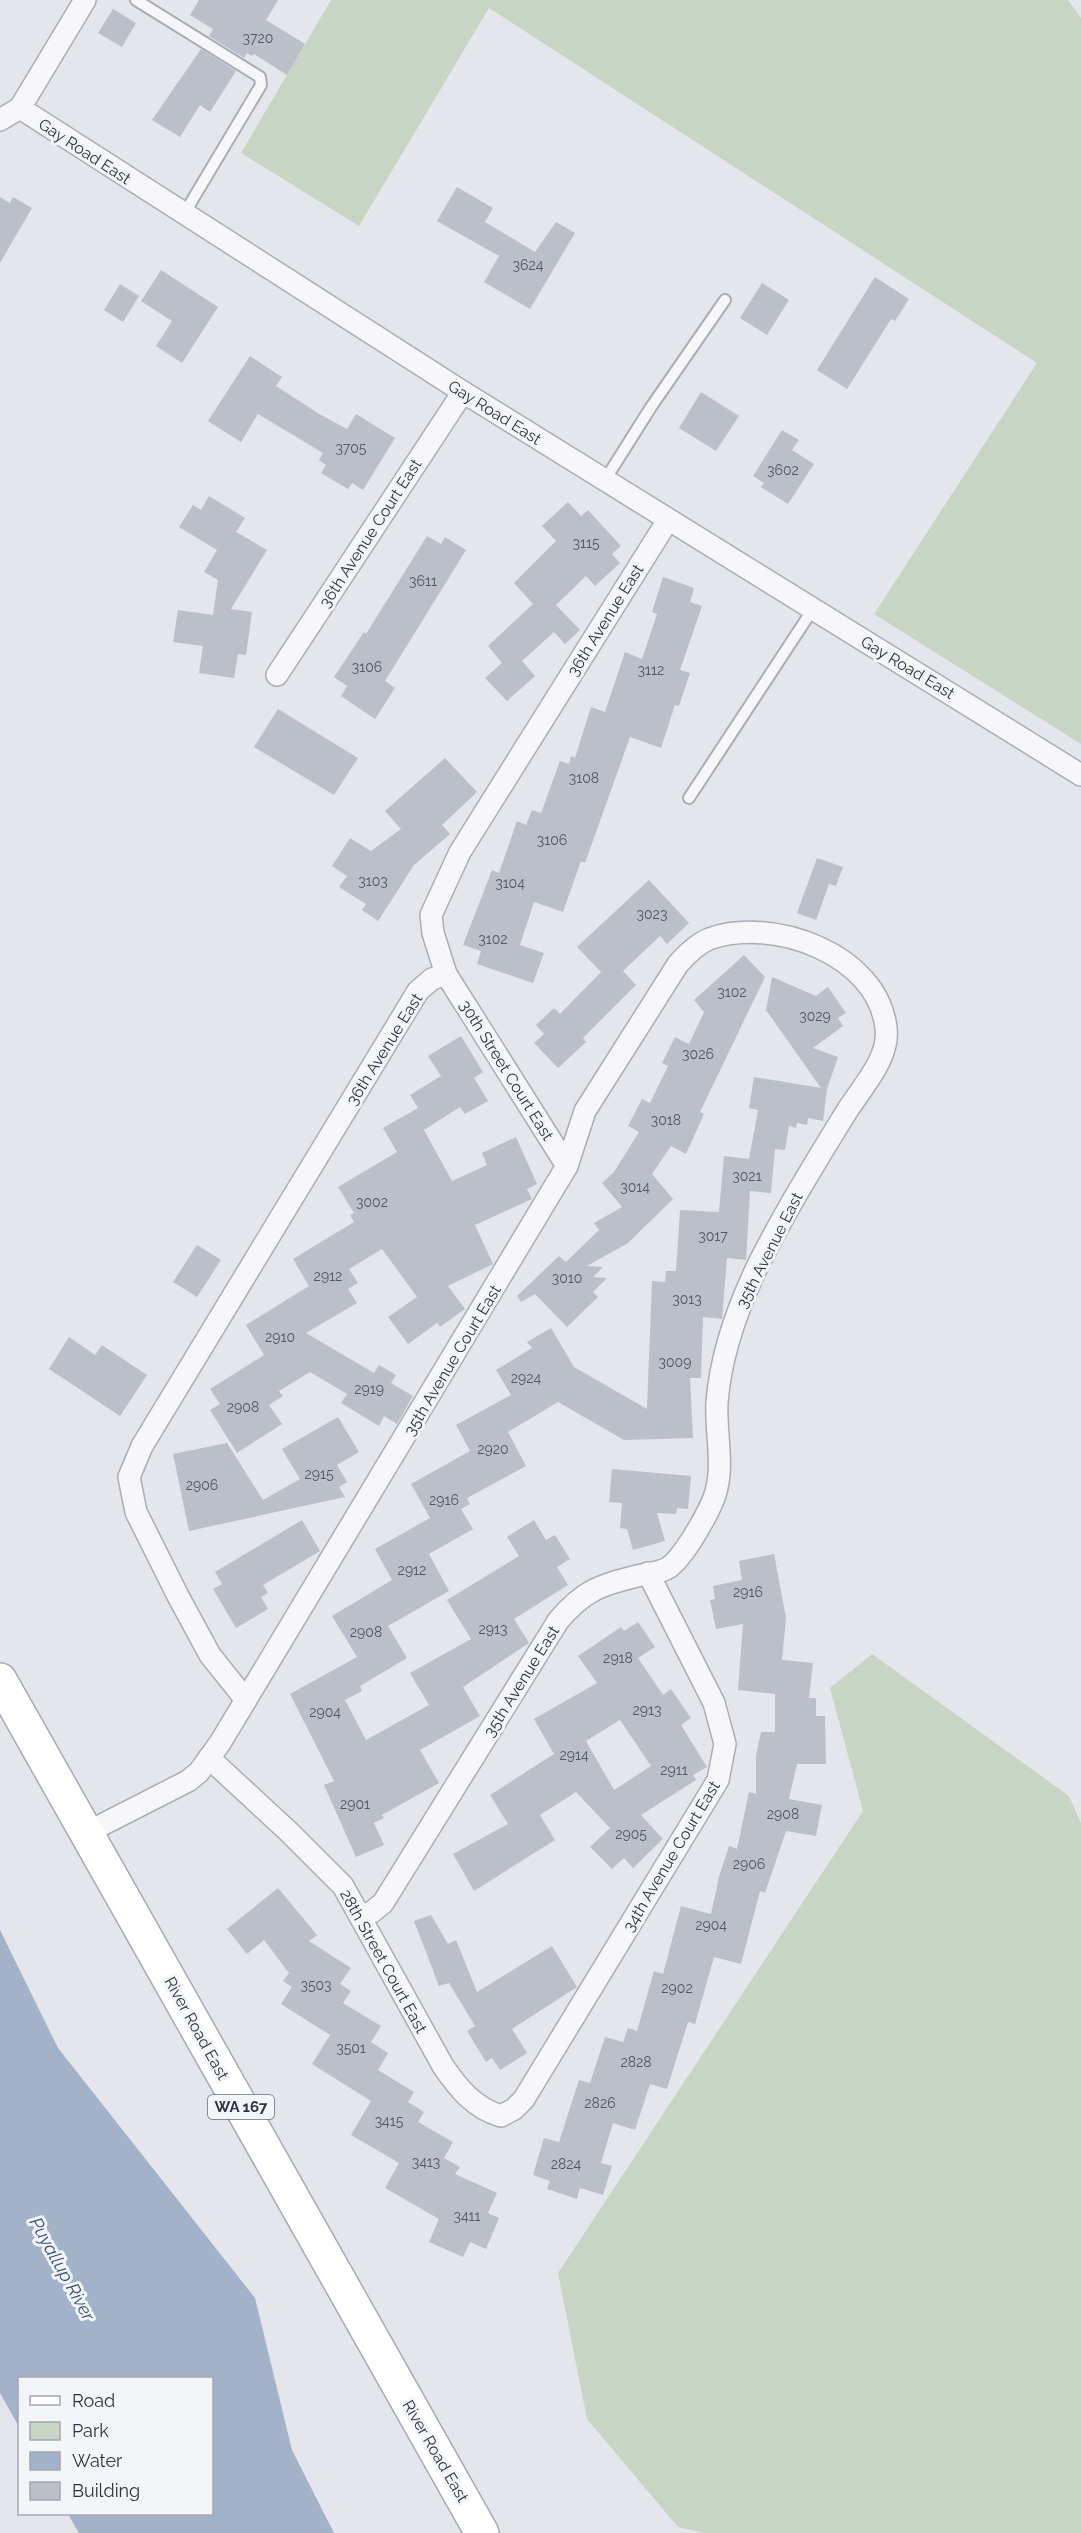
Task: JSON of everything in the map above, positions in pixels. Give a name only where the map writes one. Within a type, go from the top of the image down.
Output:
[{"type":"main road","name":"River Road East","points":[[0,1680],[482,2533]]},
{"type":"street","name":"Gay Road East","points":[[85,0],[20,108],[463,392],[1081,775]]},
{"type":"street","points":[[0,120],[20,108]]},
{"type":"street","name":"36th Avenue Court East","points":[[277,675],[463,392]]},
{"type":"street","name":"36th Avenue East","points":[[246,1700],[210,1655],[177,1596],[136,1512],[129,1477],[142,1446],[418,991],[432,979],[446,974],[433,933],[431,915],[439,893],[466,842],[668,520]]},
{"type":"street","name":"35th Avenue Court East","points":[[86,1833],[188,1781],[199,1772],[209,1758],[567,1166],[585,1111],[678,964],[691,950],[708,940],[745,931],[790,936],[821,946]]},
{"type":"street","name":"35th Avenue East","points":[[360,1916],[372,1912],[383,1903],[558,1621],[586,1593],[603,1585],[668,1569],[702,1523],[713,1502],[720,1472],[717,1406],[720,1377],[731,1328],[761,1259],[806,1179],[863,1088],[886,1043],[886,1027],[876,995],[860,976],[821,946]]},
{"type":"street","name":"30th Street Court East","points":[[446,974],[567,1166]]},
{"type":"street","name":"34th Avenue Court East","points":[[501,2116],[514,2109],[525,2099],[718,1780],[725,1744],[714,1703],[648,1573]]},
{"type":"street","name":"28th Street Court East","points":[[209,1758],[343,1886],[442,2066],[471,2100],[489,2112],[501,2116]]},
{"type":"lane","points":[[136,0],[260,77],[261,85],[184,214]]},
{"type":"lane","points":[[605,480],[651,407],[725,300]]},
{"type":"lane","points":[[688,798],[813,609]]},
{"type":"green space","points":[[331,0],[1068,0],[1081,18],[1081,744],[874,614],[1037,363],[489,8],[359,226],[241,153]]},
{"type":"green space","points":[[872,1654],[1069,1796],[1081,1823],[1081,2533],[704,2533],[678,2527],[587,2419],[558,2273],[863,1811],[830,1688]]},
{"type":"water","name":"Puyallup River","points":[[0,1930],[58,2048],[255,2298],[292,2450],[334,2533],[79,2533],[69,2515],[213,2515],[213,2377],[18,2377],[18,2425],[0,2393]]},
{"type":"building","points":[[199,0],[278,0],[266,20],[305,44],[287,75],[254,54],[252,56],[247,53],[244,58],[209,36],[213,29],[190,15]]},
{"type":"building","points":[[113,9],[136,23],[122,47],[98,33]]},
{"type":"building","points":[[201,49],[236,71],[210,112],[200,105],[180,137],[152,120]]},
{"type":"building","points":[[457,187],[493,208],[485,222],[535,252],[556,222],[575,233],[530,309],[484,282],[499,256],[437,221]]},
{"type":"building","points":[[0,197],[10,203],[13,197],[32,208],[0,263]]},
{"type":"building","points":[[161,270],[218,307],[182,363],[156,346],[172,321],[141,301]]},
{"type":"building","points":[[875,277],[909,299],[895,321],[891,319],[847,389],[817,370]]},
{"type":"building","points":[[762,283],[789,300],[767,335],[740,318]]},
{"type":"building","points":[[120,284],[139,296],[123,322],[104,310]]},
{"type":"building","points":[[250,356],[282,377],[276,386],[321,415],[347,429],[356,414],[395,438],[363,490],[352,483],[348,489],[321,473],[326,465],[319,460],[323,453],[258,414],[241,442],[208,421]]},
{"type":"building","points":[[701,392],[739,416],[716,451],[679,428]]},
{"type":"building","points":[[782,430],[799,440],[792,450],[814,464],[788,504],[761,487],[764,483],[753,476]]},
{"type":"building","points":[[209,496],[245,518],[236,532],[267,550],[231,609],[252,612],[246,655],[238,654],[234,678],[199,673],[203,646],[173,642],[178,610],[213,615],[218,580],[204,572],[217,550],[179,527],[193,505],[201,510]]},
{"type":"building","points":[[568,502],[581,516],[588,510],[621,546],[612,554],[620,563],[595,586],[586,576],[556,605],[580,630],[565,644],[554,632],[522,661],[535,676],[507,701],[485,678],[502,663],[488,646],[533,604],[514,583],[556,541],[542,526]]},
{"type":"building","points":[[427,536],[441,544],[445,537],[466,550],[385,681],[395,688],[375,719],[341,696],[347,686],[334,677],[364,632],[366,634]]},
{"type":"building","points":[[663,577],[694,588],[690,602],[702,606],[680,670],[690,673],[679,706],[675,705],[661,748],[630,737],[585,863],[581,861],[563,912],[534,902],[520,945],[544,953],[533,983],[477,964],[481,951],[463,945],[492,870],[499,873],[517,821],[526,825],[532,810],[541,813],[560,761],[569,764],[571,756],[575,758],[591,707],[605,712],[625,652],[642,659],[657,614],[652,612]]},
{"type":"building","points":[[278,709],[358,758],[334,795],[254,747]]},
{"type":"building","points":[[445,758],[477,792],[442,825],[450,834],[414,865],[378,921],[362,910],[366,904],[339,887],[347,876],[332,866],[350,838],[371,851],[401,829],[385,811]]},
{"type":"building","points":[[817,858],[843,867],[836,886],[829,884],[816,920],[797,913]]},
{"type":"building","points":[[649,880],[689,923],[667,944],[660,936],[623,971],[636,985],[583,1038],[586,1042],[558,1068],[534,1043],[544,1034],[536,1025],[554,1008],[560,1014],[601,972],[577,947]]},
{"type":"building","points":[[744,955],[765,977],[700,1112],[704,1114],[686,1154],[671,1146],[652,1174],[673,1199],[628,1243],[587,1266],[603,1267],[593,1277],[607,1278],[593,1292],[598,1297],[567,1327],[535,1294],[521,1302],[517,1296],[559,1256],[566,1262],[599,1230],[594,1223],[622,1207],[602,1183],[614,1172],[639,1132],[628,1126],[642,1099],[650,1103],[668,1066],[662,1063],[675,1037],[689,1044],[704,1012],[694,1000]]},
{"type":"building","points":[[772,977],[816,996],[828,987],[846,1013],[838,1018],[843,1026],[813,1048],[838,1057],[827,1089],[823,1121],[808,1118],[807,1125],[797,1123],[796,1128],[789,1126],[785,1150],[775,1149],[771,1193],[750,1191],[746,1260],[727,1258],[722,1319],[703,1317],[701,1378],[690,1378],[693,1438],[624,1440],[558,1402],[508,1432],[526,1466],[467,1498],[470,1504],[461,1509],[473,1529],[429,1554],[449,1591],[388,1626],[407,1658],[360,1686],[362,1691],[345,1700],[366,1740],[429,1705],[410,1673],[471,1639],[447,1600],[519,1556],[507,1537],[534,1520],[546,1540],[555,1535],[570,1559],[557,1567],[568,1585],[514,1619],[529,1643],[463,1687],[480,1716],[420,1750],[439,1783],[382,1815],[384,1818],[374,1823],[384,1845],[356,1857],[324,1785],[334,1781],[290,1694],[357,1657],[332,1616],[392,1580],[375,1549],[430,1518],[411,1484],[470,1451],[456,1425],[511,1395],[496,1370],[532,1348],[527,1342],[551,1328],[574,1367],[647,1409],[652,1281],[665,1282],[666,1271],[676,1271],[680,1210],[719,1212],[724,1156],[749,1159],[758,1110],[749,1108],[754,1077],[821,1088],[766,1010]]},
{"type":"building","points":[[461,1036],[483,1072],[474,1078],[488,1101],[465,1114],[460,1107],[424,1130],[452,1181],[487,1165],[482,1153],[516,1137],[537,1184],[527,1189],[532,1199],[475,1225],[493,1264],[448,1286],[465,1309],[440,1327],[437,1323],[408,1344],[388,1317],[417,1297],[382,1249],[349,1269],[358,1283],[348,1289],[357,1303],[306,1333],[374,1373],[379,1365],[396,1375],[391,1383],[413,1396],[397,1424],[384,1416],[379,1426],[341,1403],[347,1394],[310,1372],[279,1391],[283,1396],[269,1405],[282,1424],[237,1453],[210,1410],[220,1404],[210,1389],[264,1355],[246,1325],[309,1286],[293,1259],[354,1222],[350,1215],[354,1213],[338,1187],[397,1152],[383,1128],[418,1108],[410,1095],[441,1076],[428,1056]]},
{"type":"building","points":[[197,1245],[221,1260],[197,1297],[173,1282]]},
{"type":"building","points":[[69,1337],[95,1355],[102,1345],[147,1375],[120,1416],[49,1369]]},
{"type":"building","points":[[338,1417],[359,1452],[337,1465],[347,1482],[339,1487],[345,1497],[189,1531],[173,1454],[227,1443],[263,1500],[300,1479],[282,1449]]},
{"type":"building","points":[[612,1469],[691,1476],[688,1509],[677,1508],[676,1514],[657,1513],[665,1541],[633,1550],[627,1529],[620,1528],[622,1503],[609,1502]]},
{"type":"building","points":[[302,1520],[320,1551],[263,1585],[268,1593],[261,1597],[268,1609],[236,1628],[213,1589],[222,1584],[215,1572]]},
{"type":"building","points":[[774,1554],[786,1618],[782,1660],[813,1663],[809,1698],[816,1698],[816,1716],[825,1716],[826,1764],[797,1764],[789,1799],[822,1805],[816,1836],[786,1831],[765,1893],[760,1891],[741,1964],[714,1957],[695,2024],[688,2022],[667,2089],[650,2084],[635,2130],[613,2123],[601,2163],[612,2166],[603,2195],[580,2188],[577,2199],[547,2189],[550,2181],[533,2175],[544,2138],[559,2142],[579,2080],[590,2083],[605,2037],[623,2042],[628,2028],[637,2031],[654,1971],[663,1974],[681,1906],[711,1914],[729,1846],[737,1849],[749,1792],[756,1794],[756,1756],[761,1732],[775,1732],[775,1694],[738,1690],[743,1624],[716,1629],[710,1600],[715,1599],[713,1586],[742,1580],[739,1561]]},
{"type":"building","points":[[638,1622],[655,1647],[638,1658],[663,1695],[671,1689],[691,1718],[681,1725],[707,1767],[693,1775],[696,1780],[641,1815],[663,1839],[633,1868],[624,1858],[612,1869],[590,1847],[610,1828],[576,1792],[540,1815],[555,1840],[474,1891],[453,1854],[508,1824],[490,1795],[554,1754],[534,1719],[597,1683],[578,1656],[621,1627],[624,1631]],"holes":[[[620,1720],[651,1766],[614,1790],[586,1741]]]},
{"type":"building","points":[[278,1888],[317,1935],[309,1941],[351,1968],[340,1984],[351,1991],[343,2003],[381,2026],[371,2042],[388,2053],[378,2070],[414,2092],[408,2102],[424,2112],[418,2122],[453,2142],[444,2158],[460,2167],[455,2174],[497,2193],[488,2213],[499,2218],[486,2249],[470,2242],[463,2257],[429,2242],[439,2219],[385,2188],[399,2163],[351,2135],[371,2101],[312,2064],[330,2035],[281,2004],[292,1987],[283,1981],[289,1973],[264,1940],[247,1954],[227,1929]]},
{"type":"building","points":[[431,1915],[448,1944],[456,1940],[477,1992],[552,1946],[577,1987],[512,2029],[527,2053],[500,2070],[492,2058],[486,2062],[467,2031],[475,2026],[449,1983],[439,1986],[414,1921]]}]
